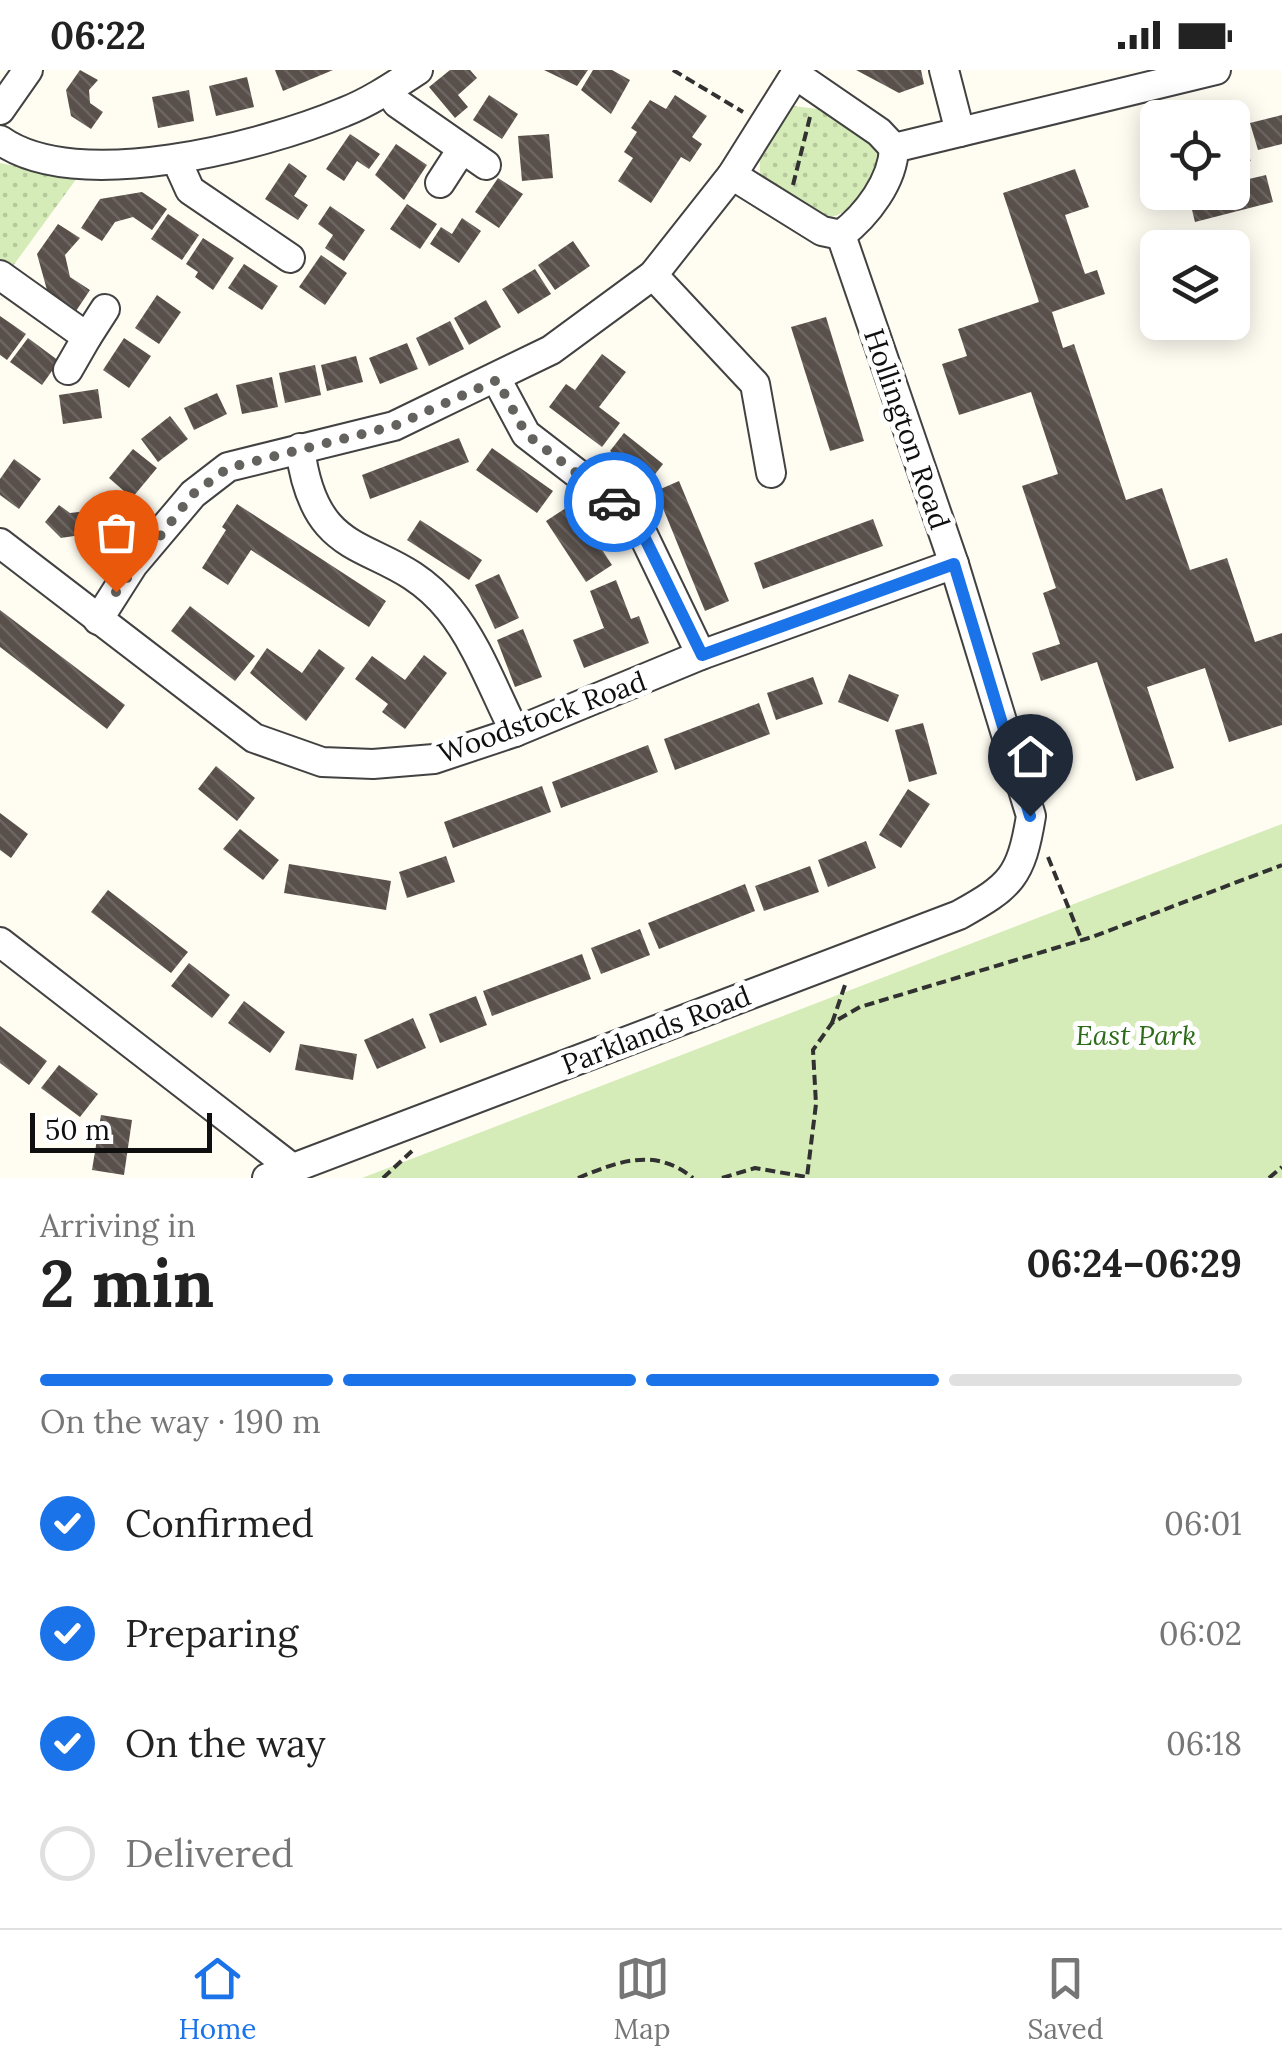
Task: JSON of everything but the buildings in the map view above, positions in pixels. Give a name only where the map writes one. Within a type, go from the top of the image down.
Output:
[{"type":"street","points":[[0,110],[28,70]]},
{"type":"street","points":[[0,140],[27,156],[156,164],[220,151],[344,112],[418,70]]},
{"type":"street","points":[[944,70],[960,132]]},
{"type":"street","points":[[894,148],[1216,70]]},
{"type":"street","points":[[98,620],[134,565],[193,494],[228,468],[394,426],[497,380],[551,350],[653,275],[804,78],[880,132],[894,148],[893,166],[858,222],[841,236],[822,231],[732,175]]},
{"type":"street","points":[[388,90],[397,103],[486,166]]},
{"type":"street","points":[[440,182],[462,149]]},
{"type":"street","points":[[176,160],[190,190],[290,258]]},
{"type":"street","name":"Hollington Road","points":[[841,236],[954,564],[1030,816],[1025,854]]},
{"type":"street","points":[[653,275],[755,384],[772,473]]},
{"type":"street","points":[[0,276],[88,337]]},
{"type":"street","points":[[68,370],[104,309]]},
{"type":"street","points":[[497,380],[526,434],[635,518],[702,655]]},
{"type":"street","points":[[300,448],[304,484],[328,528],[426,588],[450,610],[515,732]]},
{"type":"street","name":"Woodstock Road","points":[[0,543],[254,738],[322,762],[373,764],[434,759],[515,732],[702,655],[954,564]]},
{"type":"street","name":"Parklands Road","points":[[279,1173],[959,915],[1003,890],[1025,854]]},
{"type":"street","points":[[0,942],[279,1173]]},
{"type":"path","points":[[674,70],[764,126]]},
{"type":"path","points":[[787,209],[804,78]]},
{"type":"path","points":[[1030,816],[1082,940]]},
{"type":"path","points":[[722,1178],[755,1168],[808,1178],[816,1104],[813,1050],[832,1024],[860,1007],[1082,940],[1282,865]]},
{"type":"path","points":[[578,1178],[620,1160],[648,1157],[694,1178]]},
{"type":"path","points":[[1270,1178],[1282,1167]]},
{"type":"green space","points":[[793,106],[818,109],[880,150],[877,174],[866,194],[838,215],[826,218],[761,178],[763,147]]},
{"type":"green space","points":[[0,163],[77,178],[10,270],[0,263]]},
{"type":"green space","name":"East Park","points":[[1282,824],[1282,1178],[362,1178]]},
{"type":"way so far","points":[[116,592],[193,494],[228,468],[261,456],[394,426],[497,380],[526,434],[614,502]]},
{"type":"route","points":[[614,502],[635,518],[702,655],[954,564],[1030,816]]}]
